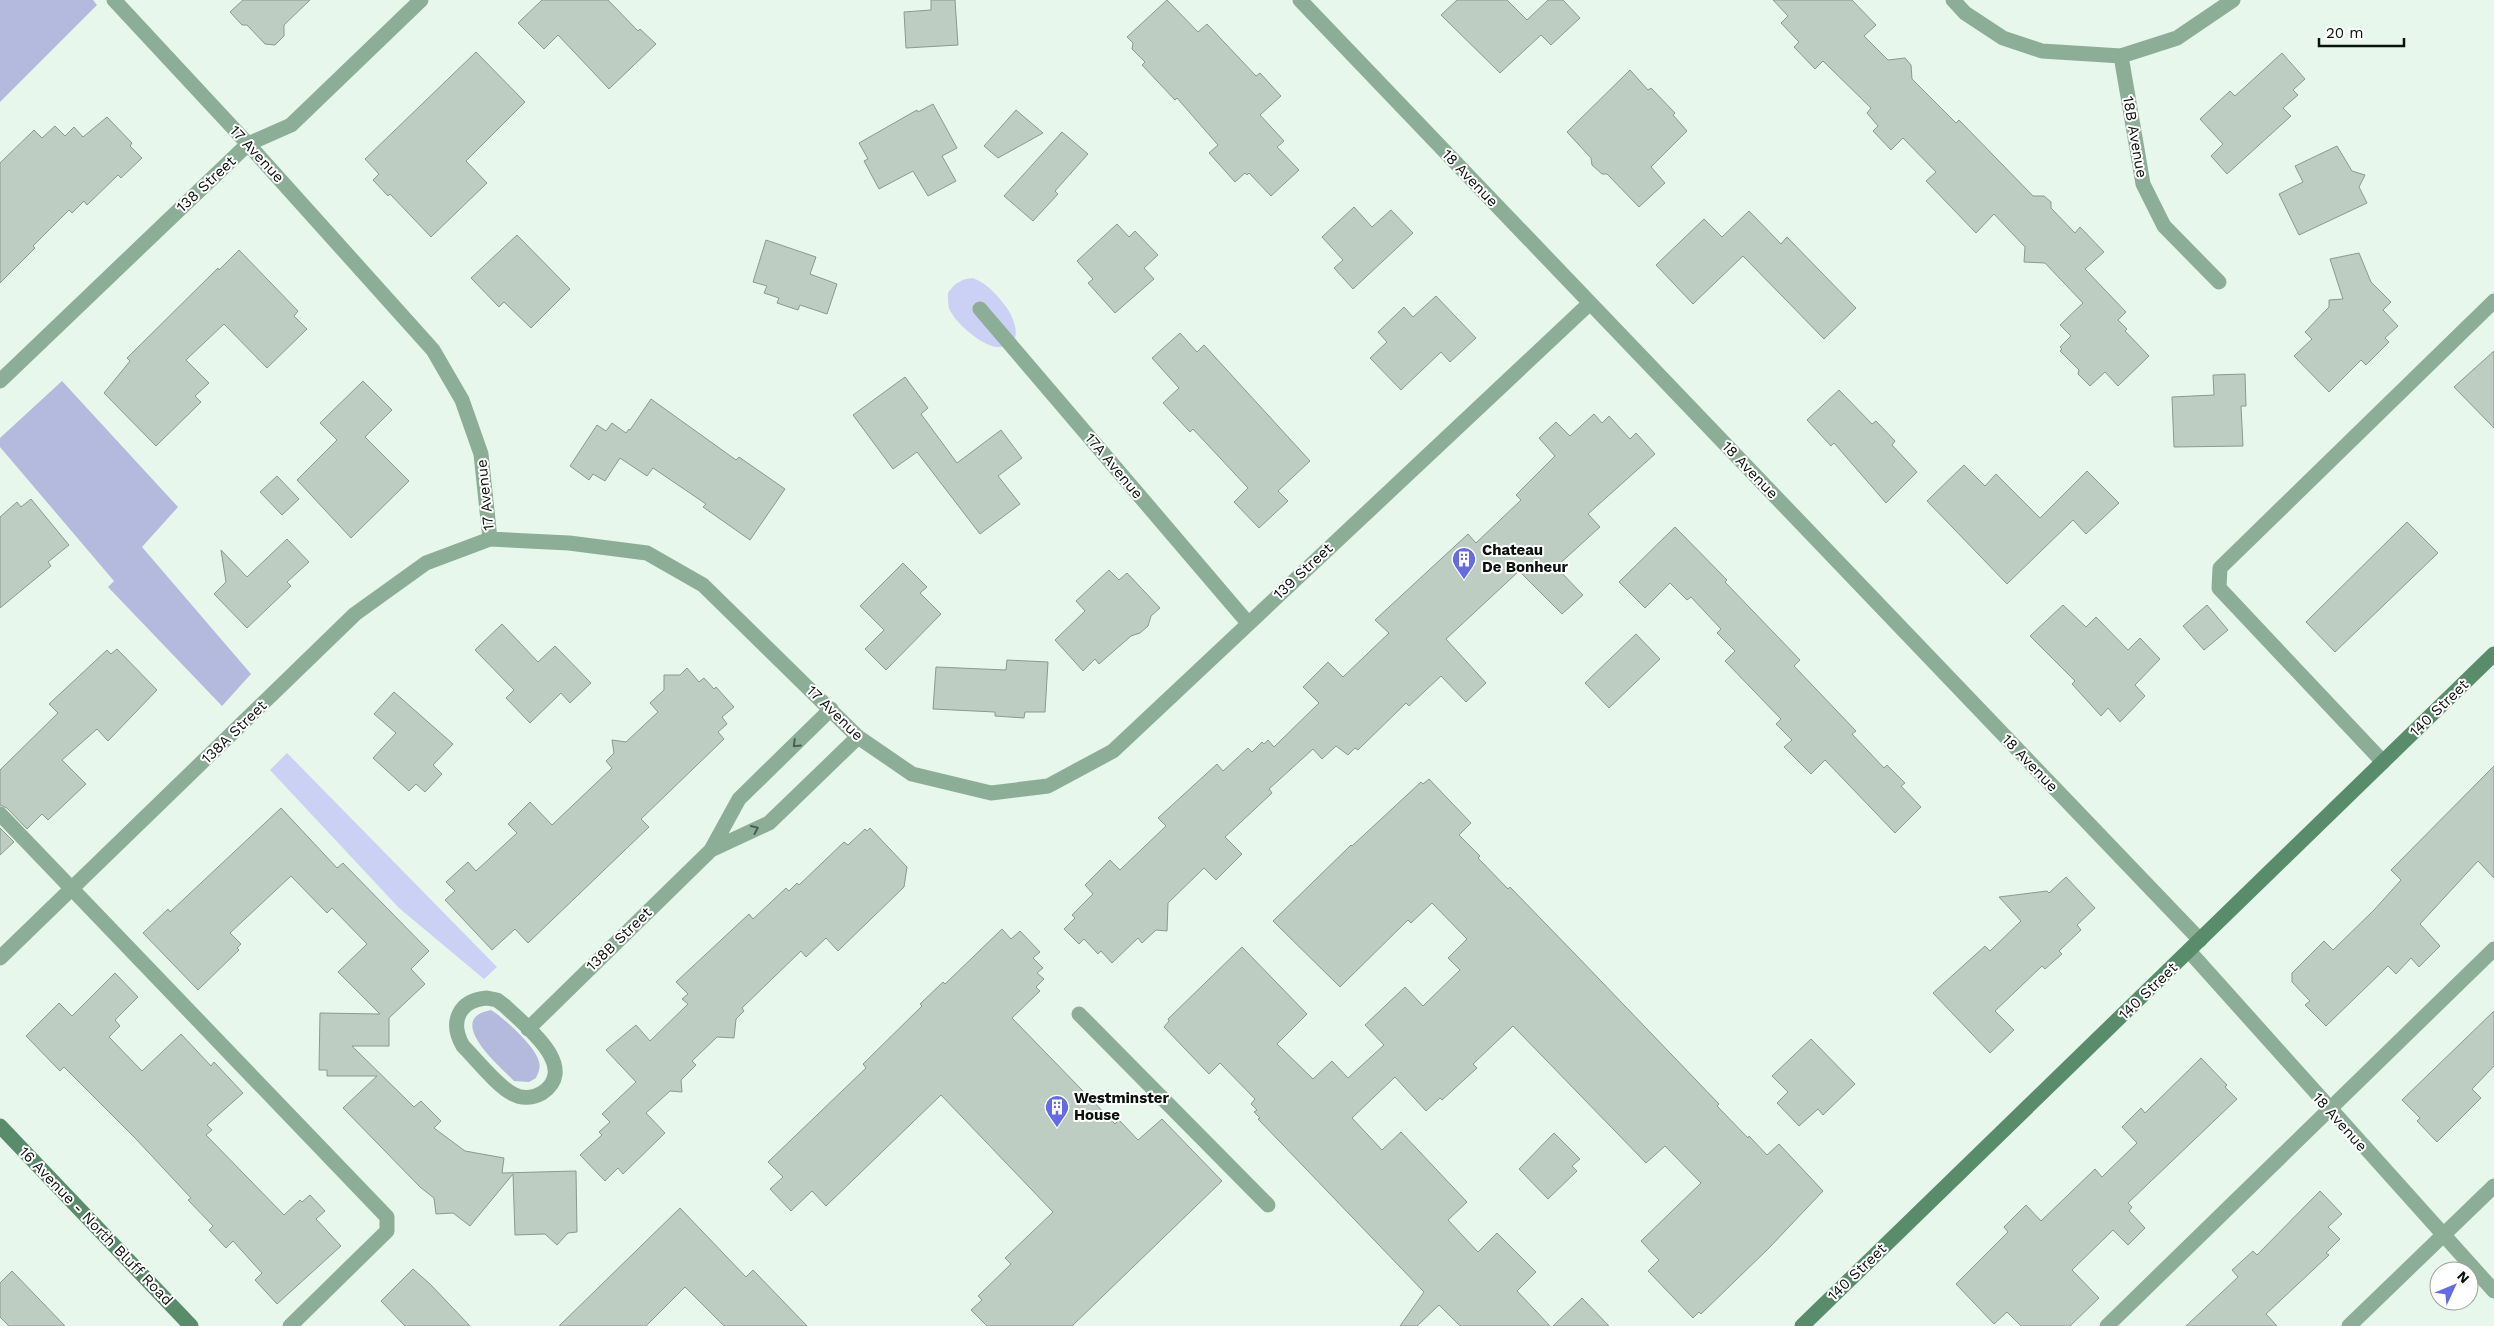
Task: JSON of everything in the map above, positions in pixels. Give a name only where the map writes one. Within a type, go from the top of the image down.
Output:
[{"type":"main road","name":"140 Street","points":[[1802,1326],[2494,654]]},
{"type":"main road","name":"16 Avenue - North Bluff Road","points":[[0,1126],[191,1326]]},
{"type":"street","name":"17 Avenue","points":[[114,0],[248,144],[433,350],[462,400],[481,454],[490,539],[569,542],[647,553],[703,585],[858,737],[912,774],[991,793]]},
{"type":"street","name":"138 Street","points":[[0,382],[248,144],[291,125],[421,0]]},
{"type":"street","name":"18 Avenue","points":[[1300,0],[1590,303],[2194,946],[2329,1109],[2494,1292]]},
{"type":"street","points":[[1953,0],[1965,13],[2004,38],[2042,52],[2121,56],[2177,38],[2233,0]]},
{"type":"street","name":"18B Avenue","points":[[2121,56],[2144,184],[2164,226],[2219,282]]},
{"type":"street","points":[[2383,762],[2220,588],[2220,568],[2494,301]]},
{"type":"street","name":"139 Street","points":[[991,793],[1048,786],[1113,752],[1590,303]]},
{"type":"street","name":"17A Avenue","points":[[980,309],[1248,623]]},
{"type":"street","name":"138A Street","points":[[0,958],[355,614],[426,563],[490,539]]},
{"type":"street","name":"138B Street","points":[[528,1029],[711,850],[739,799],[831,709]]},
{"type":"street","name":"138B Street","points":[[711,850],[769,823],[858,737]]},
{"type":"street","points":[[0,814],[386,1217],[387,1231],[290,1326]]},
{"type":"street","points":[[2107,1326],[2494,949]]},
{"type":"street","points":[[487,998],[497,1000],[505,1006],[528,1029],[552,1055],[555,1064],[555,1073],[546,1090],[530,1098],[512,1094],[505,1088],[463,1046],[456,1028],[457,1018],[462,1010],[478,999],[487,998]]},
{"type":"street","points":[[1079,1014],[1268,1205]]},
{"type":"street","points":[[2350,1326],[2494,1186]]},
{"type":"shaded area","points":[[0,0],[93,0],[97,5],[0,102]]},
{"type":"shaded area","points":[[973,278],[992,291],[1011,314],[1016,334],[1011,344],[1005,347],[996,347],[983,342],[962,326],[952,314],[948,293],[959,282]]},
{"type":"shaded area","points":[[62,381],[178,507],[142,547],[251,674],[222,706],[108,587],[114,581],[0,447],[0,438]]},
{"type":"shaded area","points":[[287,753],[497,967],[484,979],[399,908],[270,770]]},
{"type":"shaded area","points":[[491,1010],[511,1026],[537,1056],[540,1064],[536,1078],[529,1082],[514,1081],[488,1055],[480,1044],[474,1033],[473,1023],[478,1015]]},
{"type":"building","points":[[243,0],[310,0],[284,25],[284,36],[275,45],[265,44],[247,25],[242,25],[230,12]]},
{"type":"building","points":[[542,0],[608,0],[638,31],[640,29],[656,44],[609,89],[558,35],[544,49],[518,23]]},
{"type":"building","points":[[931,0],[955,0],[958,45],[906,48],[904,12],[931,10]]},
{"type":"building","points":[[1167,0],[1198,32],[1207,24],[1256,76],[1260,73],[1281,96],[1260,115],[1284,141],[1277,147],[1299,170],[1271,196],[1249,173],[1247,175],[1245,173],[1235,182],[1209,153],[1218,145],[1177,98],[1175,100],[1142,65],[1145,62],[1132,49],[1133,43],[1127,37]]},
{"type":"building","points":[[1457,0],[1507,0],[1527,20],[1548,0],[1563,0],[1580,18],[1551,45],[1541,35],[1500,73],[1441,15]]},
{"type":"building","points":[[1773,0],[1852,0],[1876,25],[1864,36],[1888,60],[1905,58],[1911,65],[1912,79],[1956,123],[1959,120],[2033,196],[2044,196],[2051,202],[2051,208],[2075,233],[2080,227],[2104,252],[2085,269],[2126,312],[2118,320],[2127,329],[2125,331],[2149,356],[2118,386],[2105,372],[2090,386],[2078,374],[2079,370],[2060,351],[2062,349],[2060,347],[2071,336],[2060,325],[2083,303],[2045,263],[2024,262],[2025,247],[1994,214],[1976,233],[1926,181],[1936,172],[1903,138],[1891,150],[1873,131],[1878,126],[1867,113],[1871,108],[1823,61],[1815,69],[1794,47],[1799,42],[1781,23],[1788,16]]},
{"type":"building","points":[[476,52],[525,102],[466,161],[487,183],[431,237],[390,194],[388,196],[373,180],[379,174],[365,159]]},
{"type":"building","points":[[2282,53],[2305,79],[2293,90],[2298,95],[2283,108],[2291,116],[2227,174],[2211,156],[2223,144],[2200,119],[2230,91],[2235,96]]},
{"type":"building","points":[[1630,70],[1648,90],[1651,88],[1675,113],[1673,115],[1687,131],[1651,167],[1665,183],[1639,207],[1607,174],[1602,174],[1592,165],[1591,158],[1567,132]]},
{"type":"building","points":[[933,104],[957,148],[942,156],[956,181],[928,196],[913,171],[879,189],[864,161],[868,159],[859,143],[917,110],[918,112]]},
{"type":"building","points":[[1016,110],[1043,133],[998,158],[984,146]]},
{"type":"building","points":[[107,117],[132,143],[130,146],[142,158],[121,178],[118,175],[87,205],[84,201],[72,213],[69,210],[0,283],[0,163],[34,130],[42,138],[55,126],[65,136],[74,127],[83,137]]},
{"type":"building","points":[[1062,132],[1088,154],[1055,191],[1058,194],[1033,221],[1004,196]]},
{"type":"building","points":[[2337,146],[2352,171],[2365,175],[2359,187],[2367,203],[2299,235],[2279,194],[2303,182],[2295,166]]},
{"type":"building","points":[[1354,207],[1372,227],[1391,210],[1413,233],[1353,289],[1334,268],[1343,260],[1322,237]]},
{"type":"building","points":[[1749,211],[1781,244],[1787,237],[1856,308],[1824,339],[1743,256],[1693,304],[1656,265],[1704,219],[1722,237]]},
{"type":"building","points":[[1117,224],[1129,237],[1135,231],[1158,255],[1144,268],[1154,279],[1115,313],[1088,283],[1093,279],[1077,261]]},
{"type":"building","points":[[517,235],[570,289],[531,328],[504,302],[499,307],[471,278]]},
{"type":"building","points":[[766,240],[816,257],[810,274],[837,284],[827,314],[800,305],[798,310],[777,303],[779,298],[764,293],[767,286],[753,282]]},
{"type":"building","points":[[239,250],[298,311],[294,316],[307,329],[267,368],[224,324],[186,360],[209,383],[195,396],[201,402],[156,446],[104,393],[130,361],[127,358],[218,268],[219,270]]},
{"type":"building","points":[[2359,253],[2371,282],[2391,302],[2383,310],[2398,326],[2385,338],[2389,342],[2366,365],[2361,360],[2329,392],[2294,356],[2312,339],[2305,332],[2329,307],[2329,300],[2343,299],[2330,259]]},
{"type":"building","points":[[1436,296],[1476,338],[1450,362],[1441,352],[1401,390],[1370,358],[1387,342],[1378,332],[1404,307],[1413,317]]},
{"type":"building","points":[[1180,333],[1197,352],[1204,345],[1310,461],[1278,491],[1288,501],[1259,528],[1234,502],[1248,488],[1193,429],[1190,432],[1163,403],[1179,388],[1152,358]]},
{"type":"building","points":[[2494,351],[2494,428],[2454,387]]},
{"type":"building","points":[[2245,374],[2246,406],[2241,406],[2243,446],[2174,447],[2172,397],[2214,395],[2213,375]]},
{"type":"building","points":[[905,377],[928,408],[921,414],[957,463],[1001,430],[1022,458],[998,476],[1020,504],[980,534],[917,452],[893,469],[853,415]]},
{"type":"building","points":[[363,381],[392,410],[365,437],[409,481],[351,538],[297,480],[337,440],[320,423]]},
{"type":"building","points":[[1839,390],[1872,424],[1876,421],[1895,441],[1892,445],[1917,472],[1886,503],[1834,443],[1831,446],[1807,420]]},
{"type":"building","points":[[651,399],[736,460],[739,457],[785,489],[750,540],[703,507],[706,504],[653,468],[647,476],[620,458],[605,481],[593,474],[589,480],[570,466],[597,425],[606,431],[612,423],[626,433]]},
{"type":"building","points":[[1594,414],[1602,423],[1609,416],[1630,439],[1636,433],[1655,454],[1588,514],[1600,527],[1556,567],[1583,595],[1562,614],[1519,571],[1446,639],[1486,683],[1466,702],[1441,676],[1409,706],[1406,703],[1358,750],[1355,748],[1348,755],[1336,746],[1322,759],[1313,749],[1269,789],[1272,793],[1225,837],[1242,854],[1216,880],[1204,868],[1168,903],[1167,931],[1156,930],[1142,943],[1138,938],[1112,963],[1101,951],[1098,954],[1084,939],[1079,944],[1064,929],[1075,918],[1072,915],[1093,894],[1085,885],[1110,860],[1120,870],[1166,826],[1158,818],[1217,764],[1223,771],[1248,748],[1252,752],[1262,742],[1264,744],[1268,740],[1274,747],[1319,703],[1303,687],[1328,662],[1343,677],[1389,633],[1375,620],[1468,534],[1476,543],[1521,500],[1516,495],[1555,456],[1539,438],[1556,422],[1570,436]]},
{"type":"building","points":[[1964,465],[1985,486],[1996,474],[2040,518],[2087,471],[2119,503],[2086,534],[2073,520],[2007,584],[1927,501]]},
{"type":"building","points":[[277,476],[299,499],[282,515],[260,492]]},
{"type":"building","points":[[31,499],[69,545],[48,562],[51,566],[0,608],[0,517],[17,502],[21,507]]},
{"type":"building","points":[[2407,522],[2438,553],[2335,652],[2306,622]]},
{"type":"building","points":[[1675,527],[1727,580],[1725,582],[1800,660],[1794,666],[1856,731],[1852,734],[1884,768],[1887,765],[1905,783],[1901,786],[1921,807],[1895,833],[1825,760],[1811,774],[1784,747],[1792,740],[1776,724],[1781,719],[1725,661],[1735,651],[1717,633],[1721,629],[1691,597],[1687,600],[1670,583],[1645,608],[1619,582]]},
{"type":"building","points":[[287,539],[309,562],[287,582],[291,586],[247,628],[214,594],[226,582],[221,550],[247,577]]},
{"type":"building","points":[[903,563],[927,587],[920,593],[941,614],[886,670],[865,649],[884,630],[860,606]]},
{"type":"building","points":[[1109,570],[1119,580],[1127,573],[1160,608],[1151,616],[1148,626],[1140,633],[1131,636],[1099,664],[1095,659],[1083,671],[1055,640],[1085,611],[1076,601]]},
{"type":"building","points":[[2063,605],[2086,627],[2096,617],[2128,650],[2140,638],[2160,659],[2135,685],[2145,696],[2120,722],[2108,708],[2101,716],[2072,684],[2075,681],[2030,636]]},
{"type":"building","points":[[2207,605],[2228,630],[2204,650],[2183,626]]},
{"type":"building","points":[[502,624],[538,662],[555,646],[591,683],[570,703],[561,693],[530,723],[506,698],[514,690],[475,650]]},
{"type":"building","points":[[1636,634],[1660,659],[1609,708],[1585,683]]},
{"type":"building","points":[[117,649],[157,690],[108,741],[97,729],[62,760],[86,784],[48,820],[42,814],[27,829],[7,808],[0,805],[0,770],[58,713],[49,704],[107,650],[111,654]]},
{"type":"building","points":[[1007,660],[1048,662],[1045,712],[1025,712],[1024,718],[995,716],[995,712],[933,709],[936,667],[1006,670]]},
{"type":"building","points":[[687,668],[699,682],[704,678],[714,689],[716,687],[734,707],[722,717],[727,724],[718,732],[724,739],[641,819],[649,827],[528,943],[515,929],[492,950],[445,900],[455,891],[446,882],[468,862],[476,871],[517,833],[508,824],[530,802],[552,825],[612,768],[606,761],[614,753],[612,740],[626,742],[658,712],[650,703],[664,690],[664,675],[680,675]]},
{"type":"building","points":[[394,692],[453,744],[433,765],[442,774],[425,792],[416,784],[409,791],[373,758],[396,733],[374,714]]},
{"type":"building","points":[[2494,766],[2494,878],[2478,861],[2420,924],[2440,946],[2419,967],[2411,958],[2396,974],[2388,966],[2326,1026],[2305,1005],[2310,1001],[2292,982],[2292,973],[2324,941],[2333,950],[2374,910],[2401,880],[2391,870]]},
{"type":"building","points":[[1429,779],[1471,823],[1459,835],[1480,856],[1478,858],[1508,889],[1510,887],[1576,955],[1719,1104],[1717,1106],[1748,1138],[1749,1136],[1767,1155],[1779,1144],[1823,1191],[1769,1248],[1701,1314],[1699,1312],[1693,1318],[1648,1271],[1659,1260],[1641,1241],[1701,1183],[1665,1146],[1646,1163],[1513,1026],[1473,1064],[1477,1068],[1442,1100],[1440,1098],[1426,1111],[1395,1077],[1352,1118],[1382,1150],[1401,1132],[1467,1202],[1448,1220],[1478,1252],[1497,1233],[1536,1272],[1517,1291],[1550,1326],[1460,1326],[1439,1305],[1417,1326],[1400,1326],[1424,1292],[1258,1119],[1260,1118],[1254,1112],[1257,1110],[1251,1104],[1255,1099],[1220,1063],[1209,1074],[1164,1027],[1169,1021],[1168,1019],[1242,947],[1307,1014],[1277,1044],[1313,1079],[1332,1061],[1348,1078],[1384,1045],[1365,1025],[1405,987],[1423,1006],[1460,970],[1448,958],[1467,939],[1432,903],[1411,923],[1408,920],[1340,987],[1273,921],[1351,845],[1421,782],[1423,784]]},
{"type":"building","points":[[281,808],[337,868],[343,863],[429,951],[411,969],[425,984],[389,1018],[389,1046],[352,1046],[414,1107],[421,1101],[441,1121],[434,1128],[465,1151],[504,1158],[502,1173],[576,1171],[577,1232],[568,1233],[557,1245],[545,1234],[515,1235],[513,1174],[470,1226],[453,1213],[436,1214],[434,1198],[420,1187],[343,1108],[377,1076],[327,1076],[327,1070],[319,1070],[320,1013],[380,1014],[338,972],[367,944],[332,908],[327,913],[291,876],[230,933],[241,944],[237,948],[239,950],[198,990],[143,933],[168,909],[170,912]]},
{"type":"building","points":[[0,828],[14,842],[0,855]]},
{"type":"building","points":[[870,828],[907,867],[904,887],[838,951],[826,938],[806,957],[801,951],[742,1008],[744,1011],[736,1019],[734,1038],[717,1037],[692,1061],[696,1065],[681,1080],[682,1092],[670,1091],[646,1113],[665,1133],[623,1174],[618,1168],[605,1181],[580,1155],[602,1135],[599,1132],[610,1122],[602,1114],[636,1082],[606,1050],[636,1025],[650,1041],[688,1004],[682,999],[688,994],[676,982],[749,914],[753,919],[786,888],[789,891],[797,883],[799,885],[844,842],[848,845],[865,829],[867,831]]},
{"type":"building","points":[[2066,877],[2095,908],[2077,925],[2081,930],[2059,951],[2062,954],[2045,969],[2042,966],[1995,1011],[2014,1030],[1990,1053],[1933,993],[1985,946],[1990,951],[2021,921],[1999,897],[2047,891],[2049,893]]},
{"type":"building","name":"Westminster House","points":[[1002,929],[1011,939],[1020,931],[1040,952],[1033,958],[1043,968],[1037,973],[1044,979],[1036,987],[1040,991],[1012,1018],[1115,1124],[1119,1120],[1138,1140],[1162,1119],[1222,1181],[1072,1326],[987,1326],[971,1310],[982,1300],[978,1296],[1011,1264],[1005,1258],[1053,1212],[941,1095],[826,1206],[812,1191],[791,1211],[770,1189],[783,1177],[768,1162],[866,1068],[863,1064],[922,1006],[920,1004],[943,982],[945,984]]},
{"type":"building","points":[[115,973],[138,997],[115,1020],[120,1026],[109,1037],[142,1071],[181,1034],[211,1066],[214,1062],[243,1093],[207,1125],[212,1130],[206,1135],[284,1215],[300,1200],[302,1202],[310,1195],[325,1211],[316,1219],[341,1246],[277,1304],[255,1280],[262,1273],[233,1241],[226,1248],[209,1230],[213,1226],[188,1200],[191,1198],[135,1138],[64,1067],[60,1071],[26,1036],[59,1003],[72,1016]]},
{"type":"building","points":[[2494,1011],[2494,1066],[2472,1089],[2481,1098],[2437,1142],[2417,1121],[2420,1118],[2402,1100]]},
{"type":"building","points":[[1811,1039],[1855,1084],[1823,1115],[1818,1109],[1799,1126],[1777,1103],[1788,1092],[1772,1076]]},
{"type":"building","points":[[2201,1058],[2227,1085],[2225,1087],[2237,1099],[2128,1203],[2132,1207],[2129,1211],[2145,1228],[2128,1245],[2113,1230],[2072,1270],[2099,1298],[2070,1326],[2021,1326],[2007,1312],[1994,1324],[1956,1284],[2008,1232],[2004,1227],[2026,1205],[2041,1221],[2095,1169],[2102,1177],[2137,1143],[2122,1127],[2141,1108],[2145,1113]]},
{"type":"building","points":[[1554,1133],[1580,1159],[1572,1166],[1577,1171],[1548,1199],[1519,1169]]},
{"type":"building","points":[[2320,1191],[2342,1214],[2328,1227],[2340,1239],[2326,1253],[2329,1255],[2266,1314],[2277,1326],[2186,1326],[2238,1277],[2232,1270],[2253,1251],[2257,1255]]},
{"type":"building","points":[[680,1208],[746,1277],[753,1270],[807,1326],[724,1326],[685,1287],[646,1326],[559,1326]]},
{"type":"building","points":[[413,1269],[470,1326],[405,1326],[381,1301]]},
{"type":"building","points":[[12,1271],[65,1326],[9,1326],[0,1317],[0,1283]]},
{"type":"building","points":[[1582,1298],[1609,1326],[1553,1326]]},
{"type":"place","name":"Chateau De Bonheur","points":[[1464,580]]},
{"type":"place","name":"Westminster House","points":[[1057,1128]]}]
